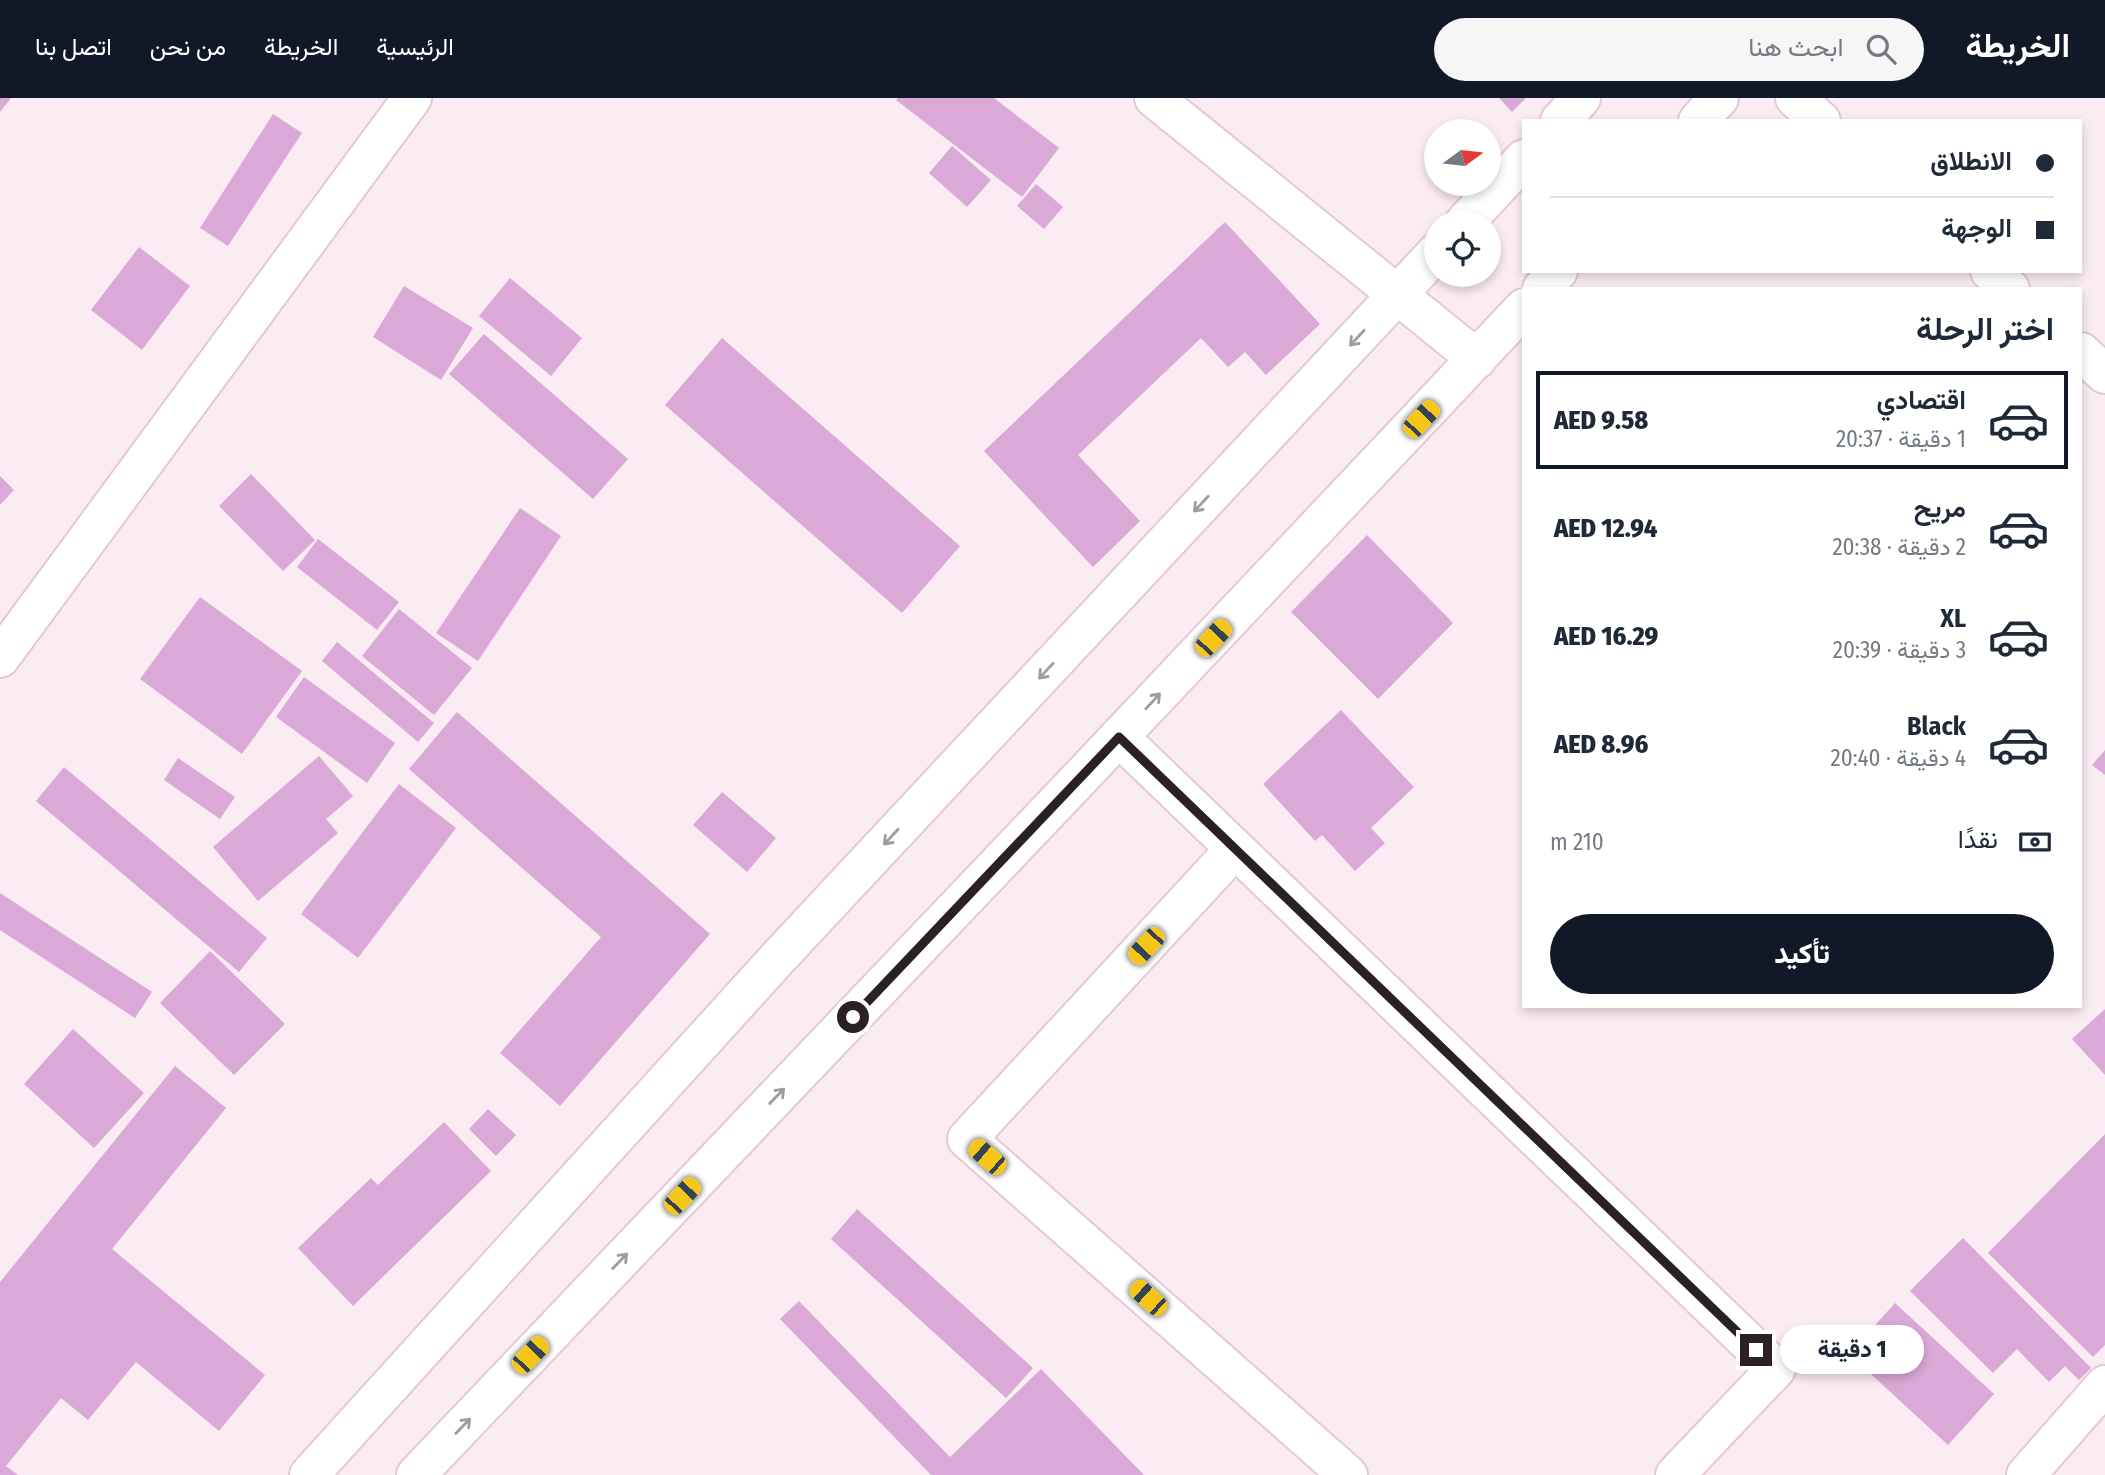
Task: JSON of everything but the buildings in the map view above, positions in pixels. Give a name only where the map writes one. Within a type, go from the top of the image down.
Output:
[{"type":"street","points":[[0,658],[412,98]]},
{"type":"street","points":[[1154,98],[1477,359]]},
{"type":"street","points":[[1562,119],[1581,98]]},
{"type":"street","points":[[1700,119],[1719,98]]},
{"type":"street","points":[[1796,98],[1819,119]]},
{"type":"street","points":[[1476,210],[1522,161]]},
{"type":"street","points":[[309,1475],[777,959],[1424,266]]},
{"type":"street","points":[[1544,287],[1556,273]]},
{"type":"street","points":[[1992,273],[2008,287]]},
{"type":"street","points":[[415,1475],[1522,310]]},
{"type":"street","points":[[2082,353],[2105,374]]},
{"type":"street","points":[[1119,737],[1776,1370],[1675,1475]]},
{"type":"street","points":[[1235,849],[967,1139],[1348,1475]]},
{"type":"street","points":[[2026,1475],[2105,1385]]},
{"type":"shaded area","points":[[0,98],[2105,98],[2105,1475],[0,1475]]},
{"type":"route","points":[[853,1017],[1119,737],[1756,1350]]}]
